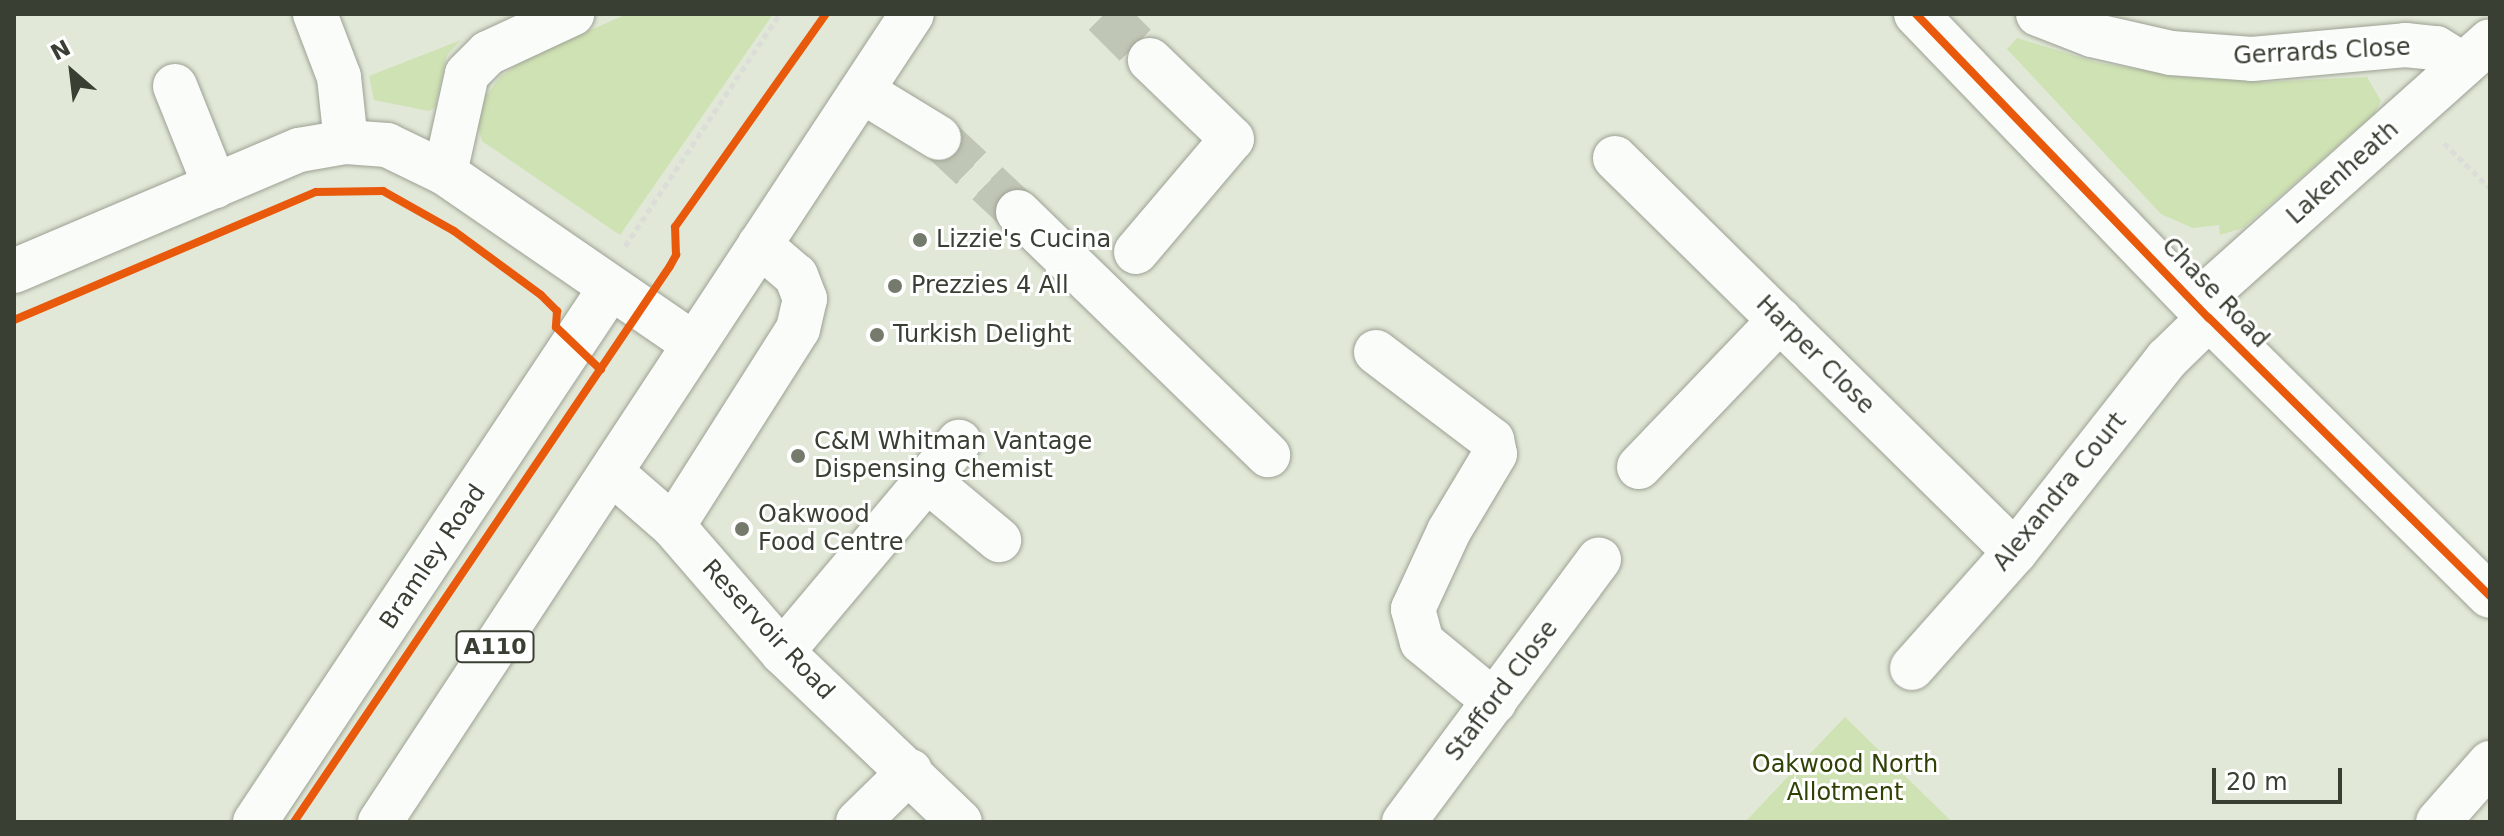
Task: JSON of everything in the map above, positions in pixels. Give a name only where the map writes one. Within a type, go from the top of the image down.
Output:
[{"type":"street","points":[[315,14],[339,77],[346,142]]},
{"type":"street","points":[[445,173],[467,74],[488,53],[572,14]]},
{"type":"street","name":"A110","points":[[380,822],[912,14]]},
{"type":"street","name":"Chase Road","points":[[1916,14],[2203,311],[2490,596]]},
{"type":"street","name":"Gerrards Close","points":[[2038,14],[2092,35],[2171,53],[2252,59],[2405,45],[2476,53]]},
{"type":"street","name":"Lakenheath","points":[[2203,311],[2476,53]]},
{"type":"street","points":[[1136,252],[1232,139],[1150,60]]},
{"type":"street","points":[[175,86],[215,186]]},
{"type":"street","points":[[862,91],[939,138]]},
{"type":"street","points":[[14,271],[299,150],[346,142],[387,145],[445,173],[609,290],[694,344]]},
{"type":"street","name":"Harper Close","points":[[1615,158],[2015,552]]},
{"type":"street","points":[[1018,212],[1268,455]]},
{"type":"street","points":[[673,526],[798,329],[805,299],[796,276],[760,245]]},
{"type":"street","name":"Bramley Road","points":[[255,822],[609,290]]},
{"type":"street","name":"Alexandra Court","points":[[1912,668],[2015,552],[2203,311]]},
{"type":"street","points":[[1639,467],[1780,320]]},
{"type":"street","points":[[1376,352],[1492,440],[1495,454],[1449,531],[1413,609],[1422,642],[1495,702]]},
{"type":"street","points":[[782,652],[959,442]]},
{"type":"street","name":"Reservoir Road","points":[[611,472],[673,526],[782,652],[960,822]]},
{"type":"street","points":[[927,480],[999,540]]},
{"type":"street","name":"Stafford Close","points":[[1404,822],[1599,559]]},
{"type":"street","points":[[2438,822],[2490,763]]},
{"type":"street","points":[[858,822],[910,771]]},
{"type":"path","points":[[624,247],[780,14]]},
{"type":"path","points":[[2412,111],[2490,188]]},
{"type":"green space","points":[[627,14],[773,14],[620,235],[482,141],[478,126],[485,97],[501,76],[529,57]]},
{"type":"green space","points":[[2017,38],[2095,62],[2182,77],[2266,82],[2367,77],[2381,101],[2374,114],[2243,228],[2220,235],[2219,225],[2193,228],[2161,214],[2007,49]]},
{"type":"green space","points":[[461,40],[447,55],[435,107],[429,111],[374,100],[369,76]]},
{"type":"green space","name":"Oakwood North Allotment","points":[[1845,717],[1952,822],[1745,822]]},
{"type":"tunnel","points":[[1104,14],[1150,60]]},
{"type":"tunnel","points":[[939,138],[1018,212]]},
{"type":"cycle path","points":[[294,822],[670,266],[676,255],[675,227],[826,14]]},
{"type":"cycle path","points":[[1916,14],[2209,318],[2490,596]]},
{"type":"cycle path","points":[[14,320],[316,192],[383,191],[454,231],[541,295],[557,311],[556,327],[601,370]]},
{"type":"place","name":"Lizzie's Cucina","points":[[920,240]]},
{"type":"place","name":"Prezzies 4 All","points":[[895,286]]},
{"type":"place","name":"Turkish Delight","points":[[877,335]]},
{"type":"place","name":"C&M Whitman Vantage Dispensing Chemist","points":[[798,456]]},
{"type":"place","name":"Oakwood Food Centre","points":[[742,529]]}]
